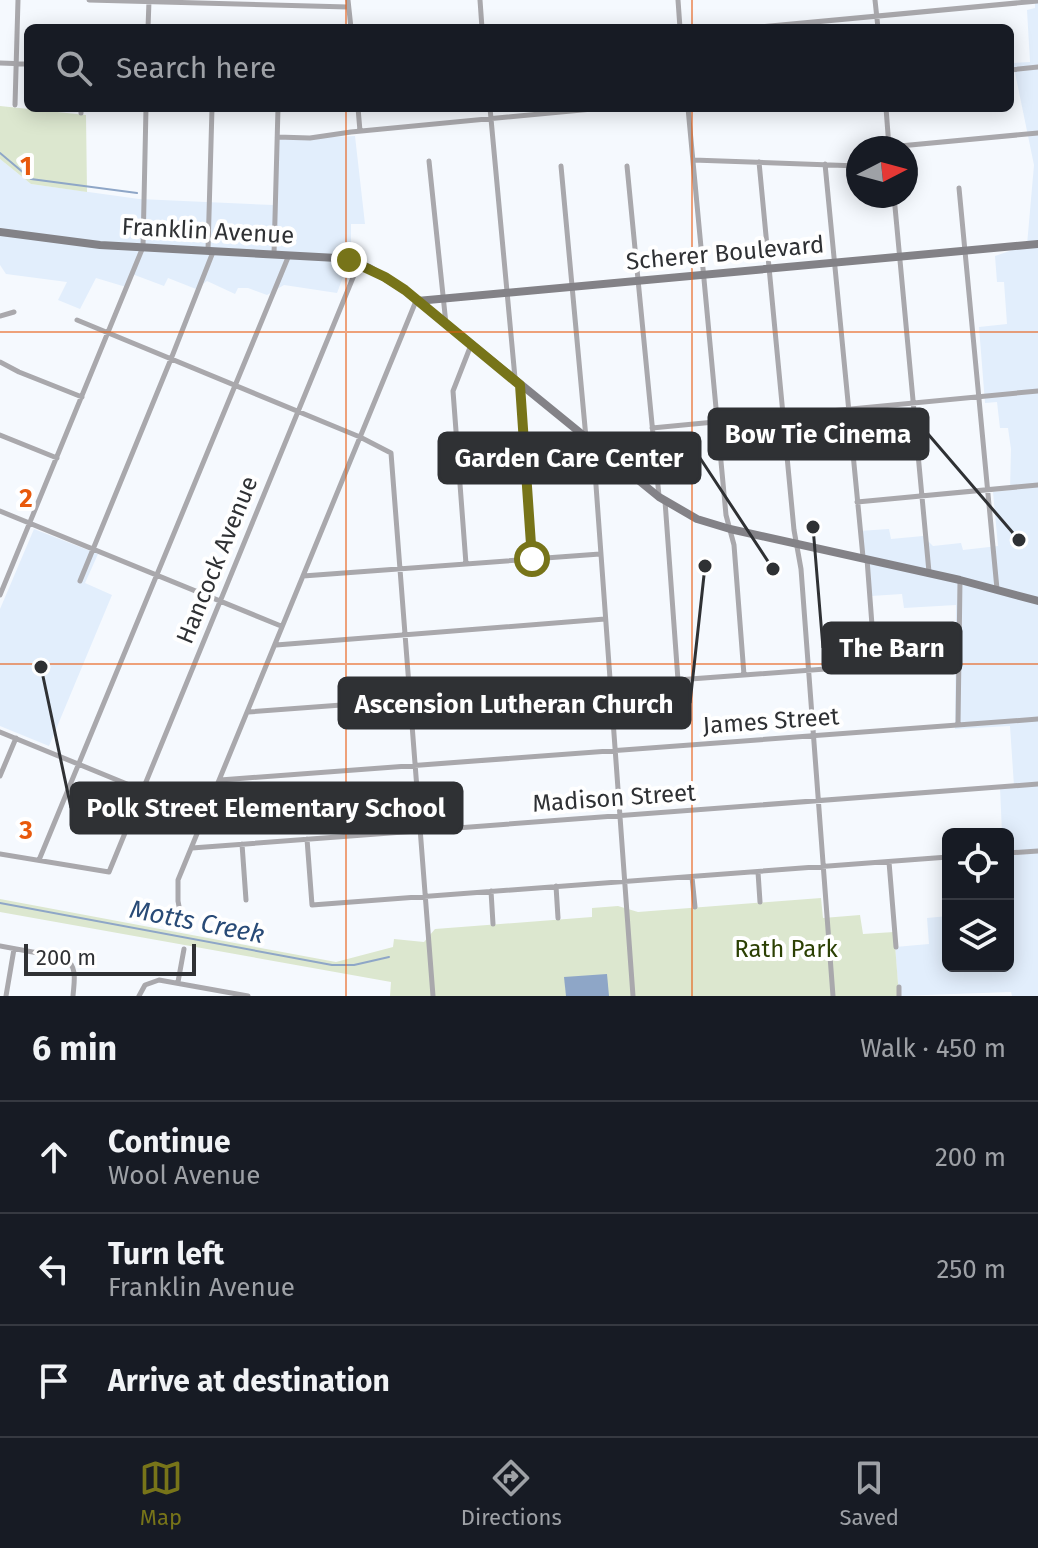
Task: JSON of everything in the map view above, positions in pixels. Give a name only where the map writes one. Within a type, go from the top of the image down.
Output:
[{"type":"main road","name":"Franklin Avenue","points":[[0,232],[81,244],[337,258],[359,263],[385,277],[416,301],[662,499],[697,519],[1038,601]]},
{"type":"main road","name":"Scherer Boulevard","points":[[416,301],[1038,244]]},
{"type":"street","points":[[15,105],[18,0]]},
{"type":"street","points":[[89,0],[348,4],[350,24]]},
{"type":"street","points":[[480,0],[482,24]]},
{"type":"street","points":[[678,0],[680,24]]},
{"type":"street","points":[[875,0],[878,24]]},
{"type":"street","points":[[148,24],[149,1]]},
{"type":"street","points":[[792,24],[1038,1]]},
{"type":"street","points":[[0,63],[24,64]]},
{"type":"street","points":[[1014,70],[1038,67]]},
{"type":"street","points":[[0,595],[143,247],[146,112]]},
{"type":"street","points":[[80,581],[171,359],[211,250],[212,112]]},
{"type":"street","points":[[274,254],[278,112]]},
{"type":"street","points":[[358,112],[360,131]]},
{"type":"street","points":[[490,112],[532,559]]},
{"type":"street","points":[[277,137],[310,138],[562,112]]},
{"type":"street","points":[[688,112],[726,515],[734,545],[744,675]]},
{"type":"street","points":[[886,112],[888,136]]},
{"type":"street","points":[[918,145],[1038,133]]},
{"type":"street","points":[[693,160],[846,165]]},
{"type":"street","points":[[429,161],[446,325]]},
{"type":"street","points":[[759,162],[794,530],[801,569],[833,996]]},
{"type":"street","points":[[825,164],[875,665]]},
{"type":"street","points":[[561,166],[600,554],[633,996]]},
{"type":"street","points":[[627,166],[678,680]]},
{"type":"street","points":[[959,188],[997,590]]},
{"type":"street","points":[[895,208],[929,573]]},
{"type":"street","points":[[0,854],[39,860],[289,255]]},
{"type":"street","name":"Hancock Avenue","points":[[39,860],[109,872],[359,263]]},
{"type":"street","points":[[183,928],[178,880],[416,301]]},
{"type":"street","points":[[0,316],[14,312]]},
{"type":"street","points":[[77,320],[389,450],[392,456],[433,996]]},
{"type":"street","points":[[466,564],[453,391],[471,344]]},
{"type":"street","points":[[0,362],[82,397]]},
{"type":"street","points":[[652,428],[1038,391]]},
{"type":"street","points":[[0,435],[57,458]]},
{"type":"street","points":[[857,502],[1038,485]]},
{"type":"street","points":[[0,511],[281,626]]},
{"type":"street","points":[[303,576],[600,554]]},
{"type":"street","points":[[958,725],[960,580]]},
{"type":"street","points":[[276,645],[605,619]]},
{"type":"street","points":[[248,712],[959,659]]},
{"type":"street","name":"James Street","points":[[220,780],[1038,719]]},
{"type":"street","points":[[0,732],[205,816]]},
{"type":"street","points":[[0,776],[16,738]]},
{"type":"street","name":"Madison Street","points":[[192,848],[1038,784]]},
{"type":"street","points":[[307,839],[312,905],[942,858]]},
{"type":"street","points":[[242,844],[246,900]]},
{"type":"street","points":[[1014,853],[1038,851]]},
{"type":"street","points":[[889,862],[896,947]]},
{"type":"street","points":[[758,872],[760,902]]},
{"type":"street","points":[[692,877],[695,907]]},
{"type":"street","points":[[556,886],[558,918]]},
{"type":"street","points":[[491,891],[493,924]]},
{"type":"street","points":[[0,946],[70,961],[74,968],[73,996]]},
{"type":"street","points":[[6,996],[14,949]]},
{"type":"street","points":[[178,982],[184,949]]},
{"type":"street","points":[[139,996],[145,985],[159,980],[248,996]]},
{"type":"street","points":[[899,987],[899,996]]},
{"type":"street","points":[[204,996],[205,988]]},
{"type":"shaded area","points":[[1035,0],[1038,0],[1038,996],[1012,996],[1011,992],[899,996],[895,947],[929,944],[927,918],[942,917],[942,972],[1014,972],[1014,828],[1002,828],[1000,787],[1014,786],[1010,726],[955,729],[956,605],[904,608],[902,594],[871,596],[868,561],[862,560],[859,531],[889,529],[891,539],[923,536],[933,546],[961,543],[963,550],[998,546],[993,492],[1010,490],[1011,449],[1008,428],[1000,428],[997,402],[985,403],[979,327],[1007,324],[1004,282],[997,282],[995,256],[1027,245],[1034,165],[1014,63],[1030,62],[1027,10],[1035,8]]},
{"type":"shaded area","points":[[355,136],[365,224],[351,224],[351,256],[337,293],[284,285],[267,295],[248,288],[238,288],[235,294],[207,281],[196,289],[168,278],[164,286],[132,274],[126,287],[96,278],[80,309],[58,300],[67,282],[6,274],[0,265],[0,159],[31,184],[139,199],[273,205],[279,139]]},
{"type":"shaded area","points":[[34,529],[98,554],[85,583],[112,595],[49,746],[0,726],[0,609]]},
{"type":"green space","points":[[0,106],[24,109],[24,112],[86,115],[87,192],[31,184],[0,159]]},
{"type":"green space","name":"Rath Park","points":[[821,898],[823,918],[860,915],[863,934],[894,932],[899,996],[390,996],[391,982],[0,912],[0,899],[336,962],[393,947],[394,939],[424,942],[435,929],[592,917],[592,908],[618,906],[638,912]]},
{"type":"water","points":[[607,974],[609,996],[566,996],[564,977]]},
{"type":"waterway","points":[[0,153],[31,179],[137,193]]},
{"type":"waterway","name":"Motts Creek","points":[[0,903],[332,965],[354,965],[389,957]]},
{"type":"place","name":"The Barn","points":[[813,527]]},
{"type":"place","name":"Bow Tie Cinema","points":[[1019,540]]},
{"type":"place","name":"Ascension Lutheran Church","points":[[705,566]]},
{"type":"place","name":"Garden Care Center","points":[[773,569]]},
{"type":"place","name":"Polk Street Elementary School","points":[[41,667]]},
{"type":"route","points":[[349,260],[405,290],[520,385],[532,559]]}]
